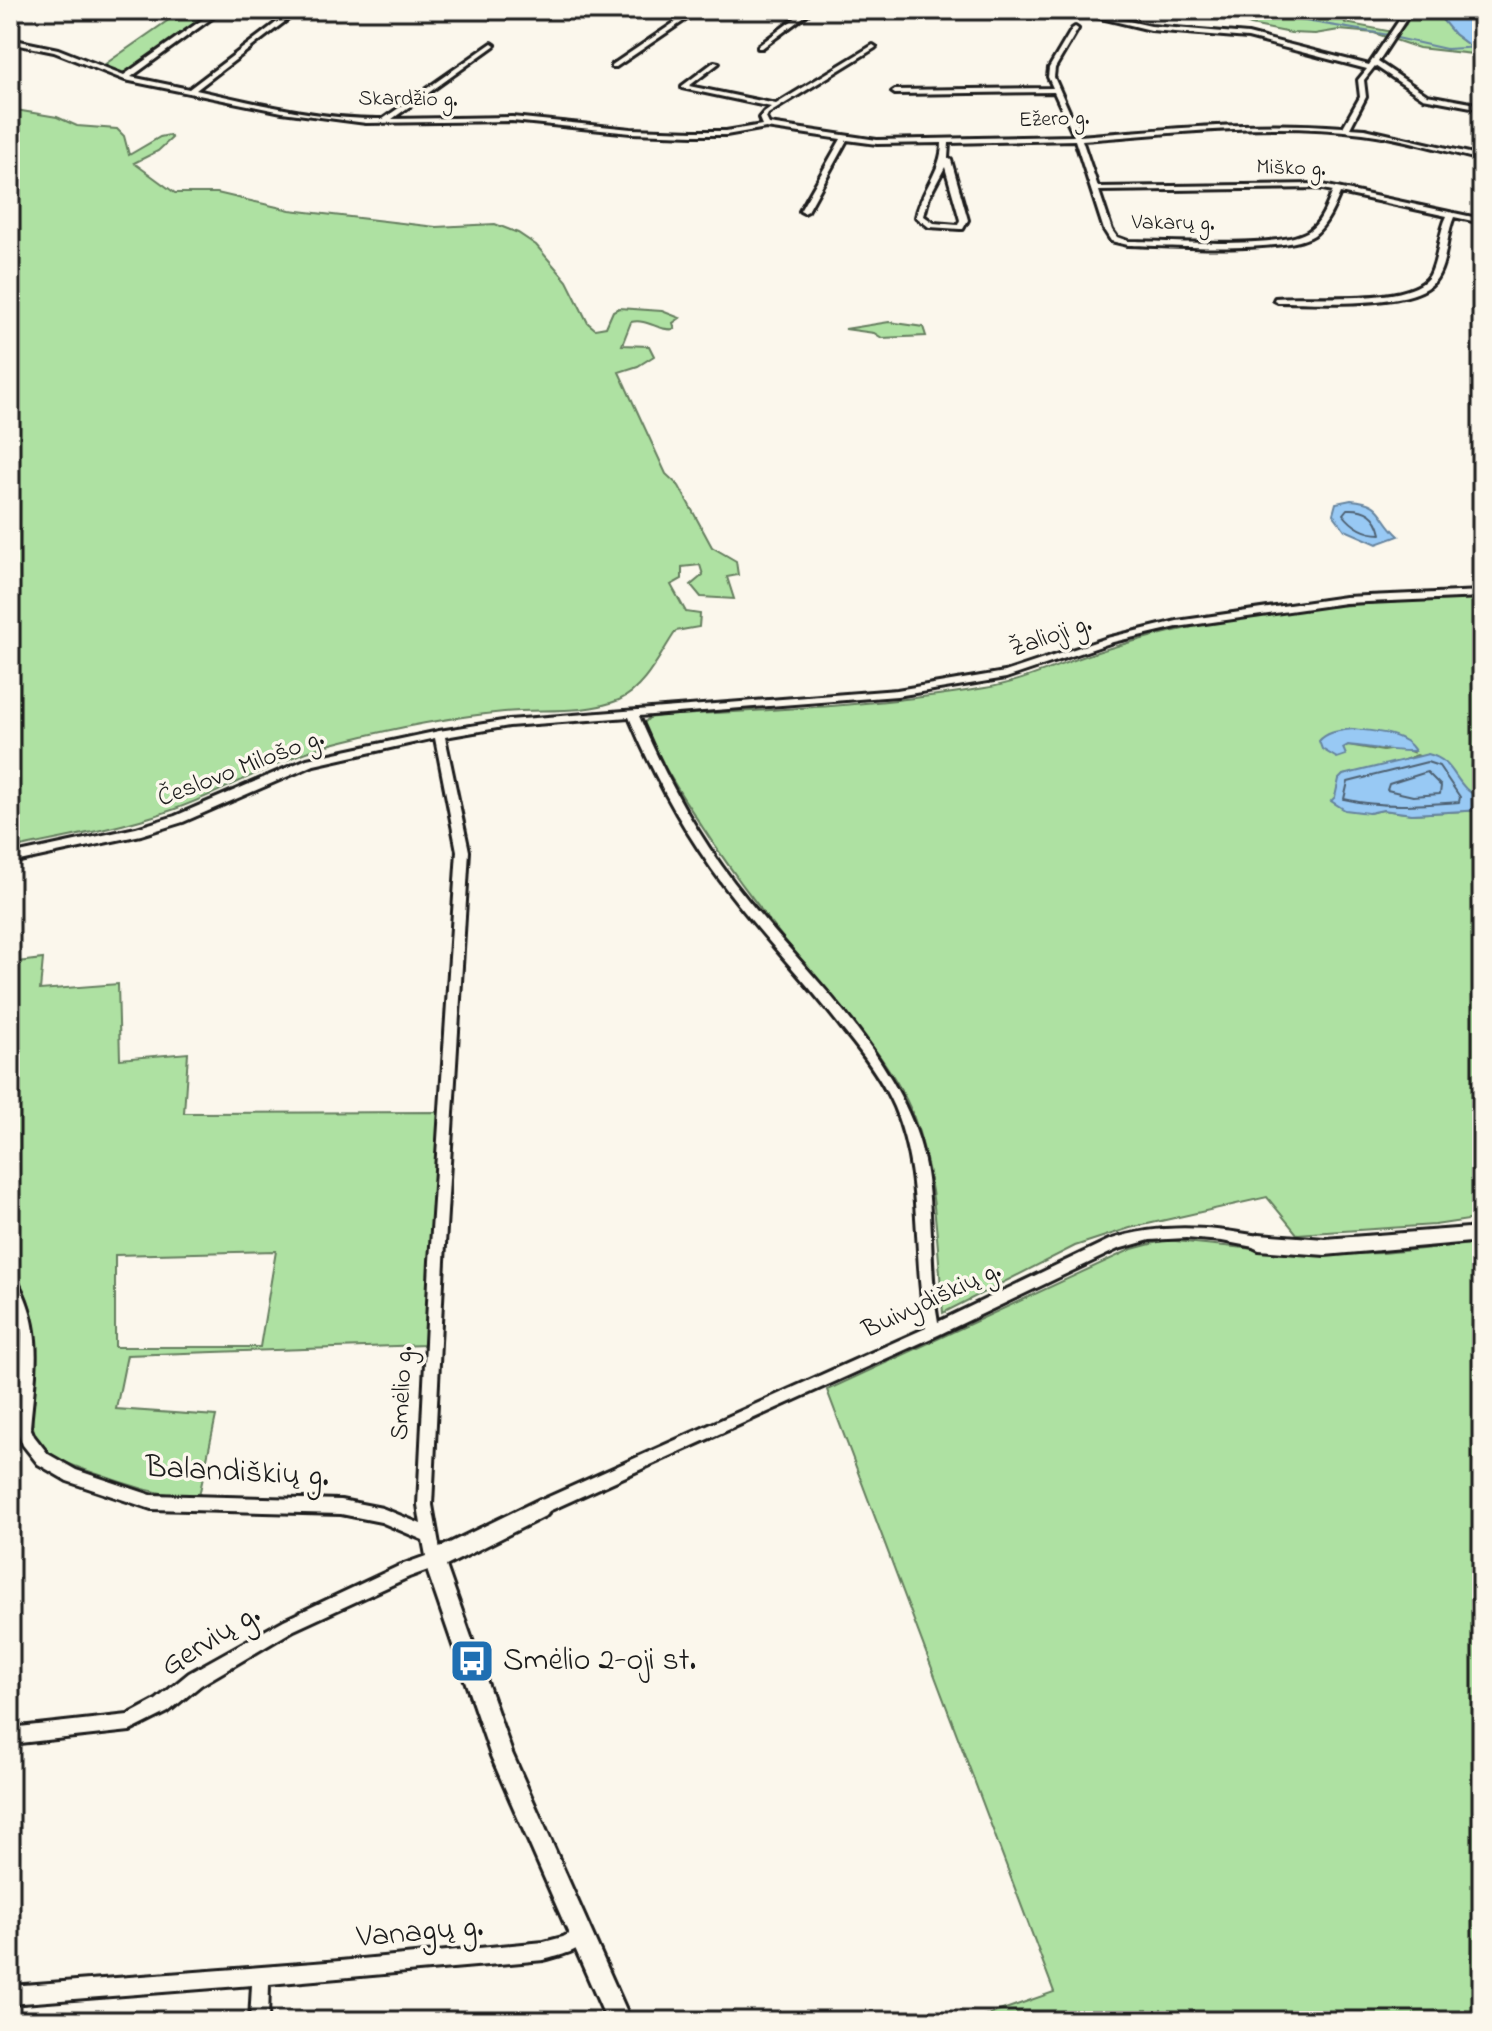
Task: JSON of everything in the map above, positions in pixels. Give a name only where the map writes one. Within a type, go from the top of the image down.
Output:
[{"type":"main road","name":"Buivydiškių g.","points":[[1259,1242],[1325,1247],[1482,1234]]},
{"type":"main road","name":"Buivydiškių g.","points":[[434,1561],[540,1508]]},
{"type":"main road","name":"Smėlio g.","points":[[434,1561],[502,1756],[619,2021]]},
{"type":"street","points":[[125,78],[220,10]]},
{"type":"street","points":[[191,91],[297,10]]},
{"type":"street","points":[[614,66],[697,10]]},
{"type":"street","points":[[760,47],[810,10]]},
{"type":"street","points":[[1071,10],[1151,28],[1248,36],[1302,53],[1374,66],[1425,97],[1482,107]]},
{"type":"street","points":[[1346,128],[1363,97],[1361,80],[1374,66],[1386,43],[1405,22],[1409,10],[1395,10]]},
{"type":"street","points":[[895,92],[1055,90],[1052,68],[1075,29]]},
{"type":"street","name":"Skardžio g.","points":[[10,41],[56,50],[125,78],[297,112],[384,121],[512,119],[631,131],[694,133],[726,133],[766,126]]},
{"type":"street","points":[[384,121],[492,45]]},
{"type":"street","points":[[766,126],[763,116],[873,47]]},
{"type":"street","points":[[716,63],[684,87],[778,106]]},
{"type":"street","name":"Vakarų g.","points":[[1055,90],[1078,138],[1113,237],[1122,243],[1251,242],[1306,236],[1325,216],[1338,189]]},
{"type":"street","name":"Ežero g.","points":[[766,126],[844,139],[946,141],[1078,138],[1241,127],[1346,128],[1482,158]]},
{"type":"street","points":[[804,211],[844,139]]},
{"type":"street","points":[[946,141],[947,160],[964,220],[960,227],[932,225],[920,217],[925,200],[947,160]]},
{"type":"street","name":"Miško g.","points":[[1095,189],[1229,185],[1338,189],[1482,221]]},
{"type":"street","points":[[1278,300],[1363,298],[1407,293],[1424,287],[1434,273],[1445,224],[1452,214]]},
{"type":"street","name":"Žalioji g.","points":[[632,713],[897,693],[1006,675],[1110,640],[1191,622],[1345,600],[1482,594]]},
{"type":"street","points":[[632,713],[684,821],[740,899],[850,1030],[883,1078],[910,1131],[924,1203],[933,1331]]},
{"type":"street","name":"Česlovo Milošo g.","points":[[10,859],[137,832],[179,819],[311,762],[439,734],[509,723],[632,713]]},
{"type":"street","name":"Smėlio g.","points":[[434,1561],[425,1505],[463,851],[461,829],[439,734]]},
{"type":"street","name":"Buivydiškių g.","points":[[540,1508],[933,1331],[1137,1235],[1182,1230],[1259,1242]]},
{"type":"street","name":"Balandiškių g.","points":[[10,1281],[24,1307],[31,1336],[23,1427],[28,1440],[43,1459],[72,1476],[151,1502],[341,1507],[382,1515],[428,1535]]},
{"type":"street","name":"Gervių g.","points":[[10,1736],[130,1723],[162,1706],[195,1679],[289,1625],[406,1570],[434,1561]]},
{"type":"street","name":"Vanagų g.","points":[[10,1995],[261,1977],[544,1951],[566,1945],[581,1936]]},
{"type":"street","points":[[259,2021],[261,1977]]},
{"type":"green space","points":[[183,10],[213,10],[124,76],[101,67]]},
{"type":"green space","points":[[1214,10],[1342,10],[1345,23],[1398,33],[1406,24],[1411,10],[1441,10],[1454,34],[1482,55],[1419,48],[1374,33],[1339,30],[1315,34],[1291,33],[1251,25]]},
{"type":"green space","points":[[10,109],[57,117],[77,126],[117,129],[124,136],[129,155],[169,135],[172,138],[158,151],[134,163],[175,193],[217,193],[290,210],[436,227],[495,224],[518,233],[536,245],[567,281],[588,323],[595,329],[606,327],[613,311],[619,308],[662,311],[680,318],[673,323],[675,329],[631,322],[622,345],[649,346],[654,356],[638,366],[619,372],[666,474],[679,486],[712,547],[736,561],[738,575],[727,577],[734,599],[701,597],[691,585],[703,575],[700,565],[682,567],[682,579],[671,585],[686,612],[700,614],[699,627],[676,631],[637,688],[605,705],[464,717],[343,741],[299,755],[155,816],[10,849]]},
{"type":"green space","points":[[889,322],[923,327],[926,336],[882,338],[874,333],[845,329]]},
{"type":"green space","points":[[1482,599],[1482,798],[1464,790],[1451,770],[1417,755],[1388,766],[1343,775],[1335,797],[1369,813],[1383,810],[1412,814],[1482,810],[1482,1218],[1435,1225],[1297,1234],[1267,1197],[1130,1228],[1075,1246],[943,1313],[935,1212],[927,1163],[903,1093],[872,1045],[780,934],[725,861],[659,758],[644,732],[643,724],[649,718],[660,716],[863,703],[985,688],[1122,644],[1207,624],[1325,607]],"holes":[[[1352,729],[1401,739],[1412,752],[1401,748],[1383,751],[1348,745],[1343,748]]]},
{"type":"green space","points":[[43,959],[40,990],[118,984],[120,1059],[188,1053],[184,1113],[442,1112],[425,1345],[127,1355],[116,1409],[216,1416],[199,1496],[160,1493],[97,1474],[52,1456],[36,1438],[32,1419],[32,1316],[25,1292],[10,1272],[10,963]],"holes":[[[276,1251],[260,1347],[115,1347],[115,1255]]]},
{"type":"green space","points":[[1166,1240],[1313,1255],[1383,1253],[1482,1243],[1482,2021],[971,2021],[1054,1992],[827,1390],[1132,1249]]},
{"type":"water","points":[[1441,10],[1482,10],[1482,55],[1454,34],[1439,16]]},
{"type":"water","points":[[1351,500],[1375,507],[1399,536],[1377,544],[1345,530],[1333,514],[1336,503]]},
{"type":"water","points":[[1352,729],[1396,736],[1415,751],[1348,745],[1343,748],[1346,755],[1337,758],[1322,749],[1319,741],[1326,735]]},
{"type":"water","points":[[1428,754],[1445,763],[1466,788],[1482,798],[1482,810],[1412,814],[1383,810],[1369,813],[1345,810],[1331,801],[1343,775]]},
{"type":"waterway","points":[[1241,10],[1389,35]]},
{"type":"waterway","points":[[1397,38],[1446,49],[1482,47]]},
{"type":"place","name":"Smėlio 2-oji st.","points":[[472,1661]]}]
